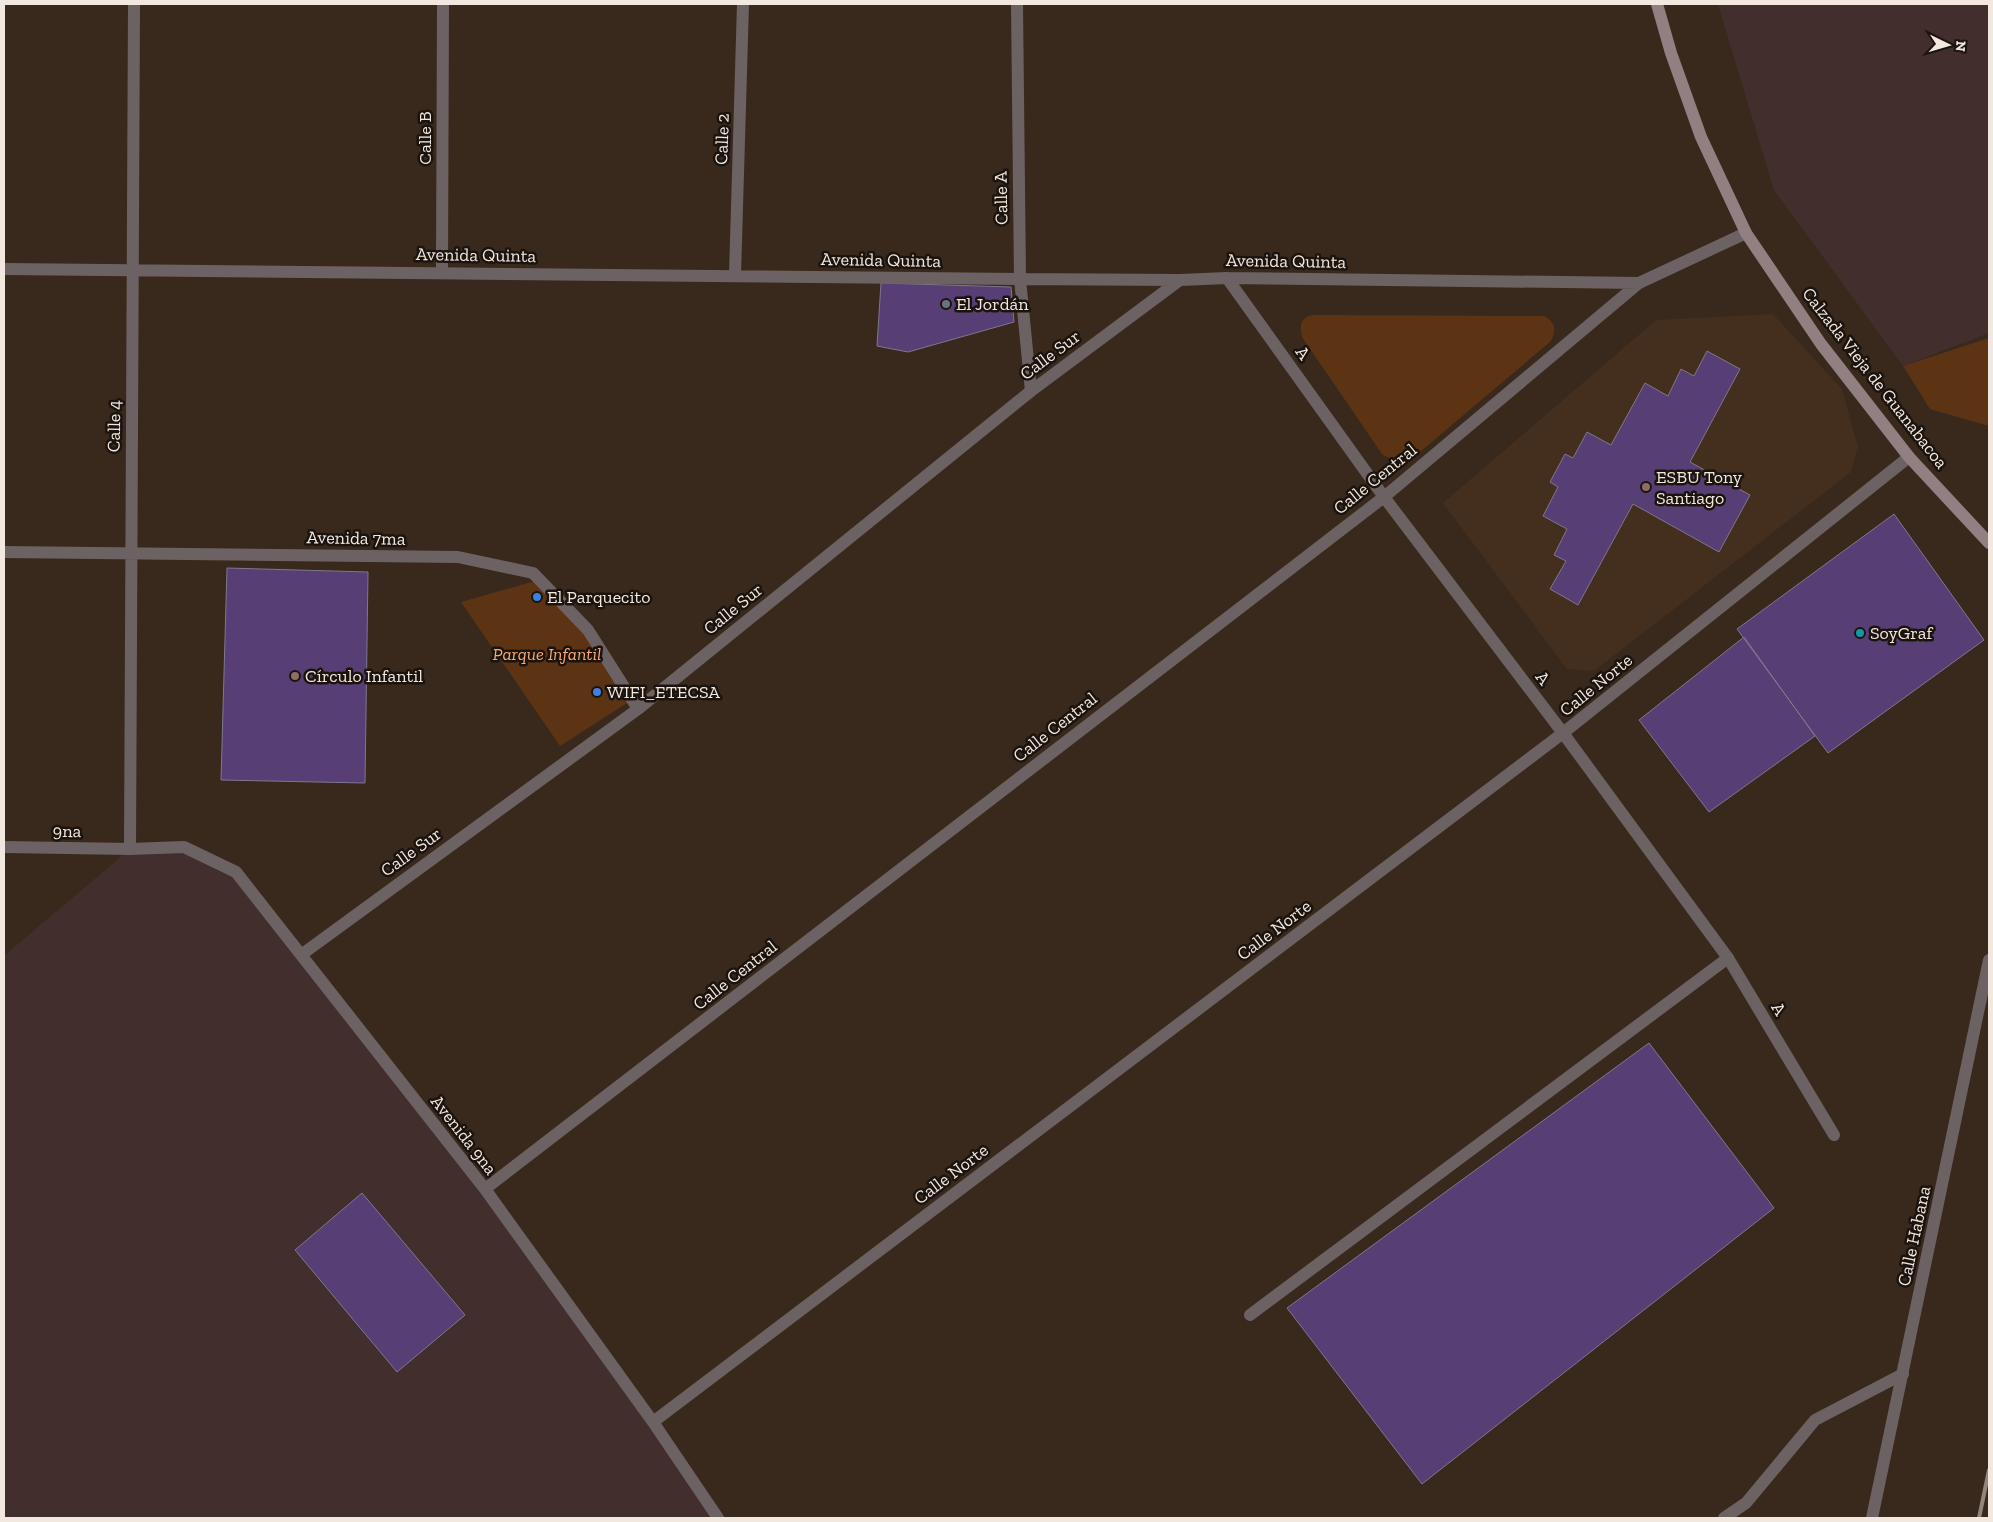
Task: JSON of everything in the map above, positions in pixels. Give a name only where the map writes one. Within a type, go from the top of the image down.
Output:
[{"type":"main road","name":"Calzada Vieja de Guanabacoa","points":[[1657,4],[1671,53],[1701,137],[1746,233],[1821,344],[1909,457],[1989,543]]},
{"type":"street","name":"Calle 4","points":[[130,849],[134,4]]},
{"type":"street","name":"Calle B","points":[[442,272],[443,4]]},
{"type":"street","name":"Calle 2","points":[[735,276],[743,4]]},
{"type":"street","name":"Calle A","points":[[1017,4],[1020,279],[1031,391]]},
{"type":"street","name":"Avenida Quinta","points":[[4,269],[1639,283],[1746,233]]},
{"type":"street","name":"A","points":[[1227,278],[1384,497],[1563,734],[1728,958],[1834,1135]]},
{"type":"street","name":"Calle Sur","points":[[300,955],[638,709],[1031,391],[1180,280]]},
{"type":"street","name":"Calle Central","points":[[485,1189],[1384,497],[1639,283]]},
{"type":"street","name":"Calle Norte","points":[[653,1422],[1563,734],[1909,457]]},
{"type":"street","name":"Avenida 7ma","points":[[4,552],[458,557],[533,573],[588,630],[638,709]]},
{"type":"street","name":"9na","points":[[4,847],[130,849]]},
{"type":"street","name":"Avenida 9na","points":[[130,849],[184,847],[236,872],[485,1189],[653,1422],[718,1518]]},
{"type":"street","points":[[1250,1315],[1728,958]]},
{"type":"street","name":"Calle Habana","points":[[1872,1518],[1989,960]]},
{"type":"street","points":[[1724,1518],[1746,1503],[1815,1420],[1903,1374]]},
{"type":"shaded area","points":[[1718,4],[1989,4],[1989,333],[1903,366],[1774,190]]},
{"type":"shaded area","name":"ESBU Tony Santiago","points":[[1773,314],[1842,389],[1858,447],[1851,472],[1594,671],[1567,669],[1443,503],[1656,320]]},
{"type":"shaded area","points":[[184,847],[236,872],[485,1189],[718,1518],[4,1518],[4,956],[130,849]]},
{"type":"green space","points":[[1315,315],[1544,316],[1553,323],[1554,333],[1551,341],[1414,457],[1398,460],[1382,454],[1302,337],[1302,322],[1307,317]]},
{"type":"green space","points":[[1989,338],[1989,426],[1930,409],[1903,366]]},
{"type":"green space","name":"Parque Infantil","points":[[535,581],[581,629],[627,703],[560,746],[461,602]]},
{"type":"building","name":"El Jordán","points":[[881,283],[1011,287],[1014,322],[908,352],[877,346]]},
{"type":"building","points":[[1707,351],[1740,369],[1690,462],[1750,495],[1719,552],[1633,504],[1578,605],[1550,589],[1566,561],[1554,555],[1567,529],[1543,516],[1558,487],[1550,482],[1565,454],[1573,458],[1587,432],[1611,445],[1645,383],[1668,396],[1681,369],[1694,376]]},
{"type":"building","name":"SoyGraf","points":[[1894,514],[1984,640],[1828,753],[1737,629]]},
{"type":"building","name":"Círculo Infantil","points":[[227,568],[368,572],[365,783],[221,780]]},
{"type":"building","points":[[1744,637],[1815,736],[1709,812],[1639,720]]},
{"type":"building","points":[[1649,1043],[1774,1208],[1422,1484],[1287,1308]]},
{"type":"building","points":[[362,1193],[465,1315],[397,1372],[295,1250]]},
{"type":"railway","points":[[1979,1518],[1989,1470]]},
{"type":"place","name":"El Jordán","points":[[946,304]]},
{"type":"place","name":"ESBU Tony Santiago","points":[[1646,487]]},
{"type":"place","name":"El Parquecito","points":[[537,597]]},
{"type":"place","name":"SoyGraf","points":[[1860,633]]},
{"type":"place","name":"Círculo Infantil","points":[[295,676]]},
{"type":"place","name":"WIFI_ETECSA","points":[[597,692]]}]
